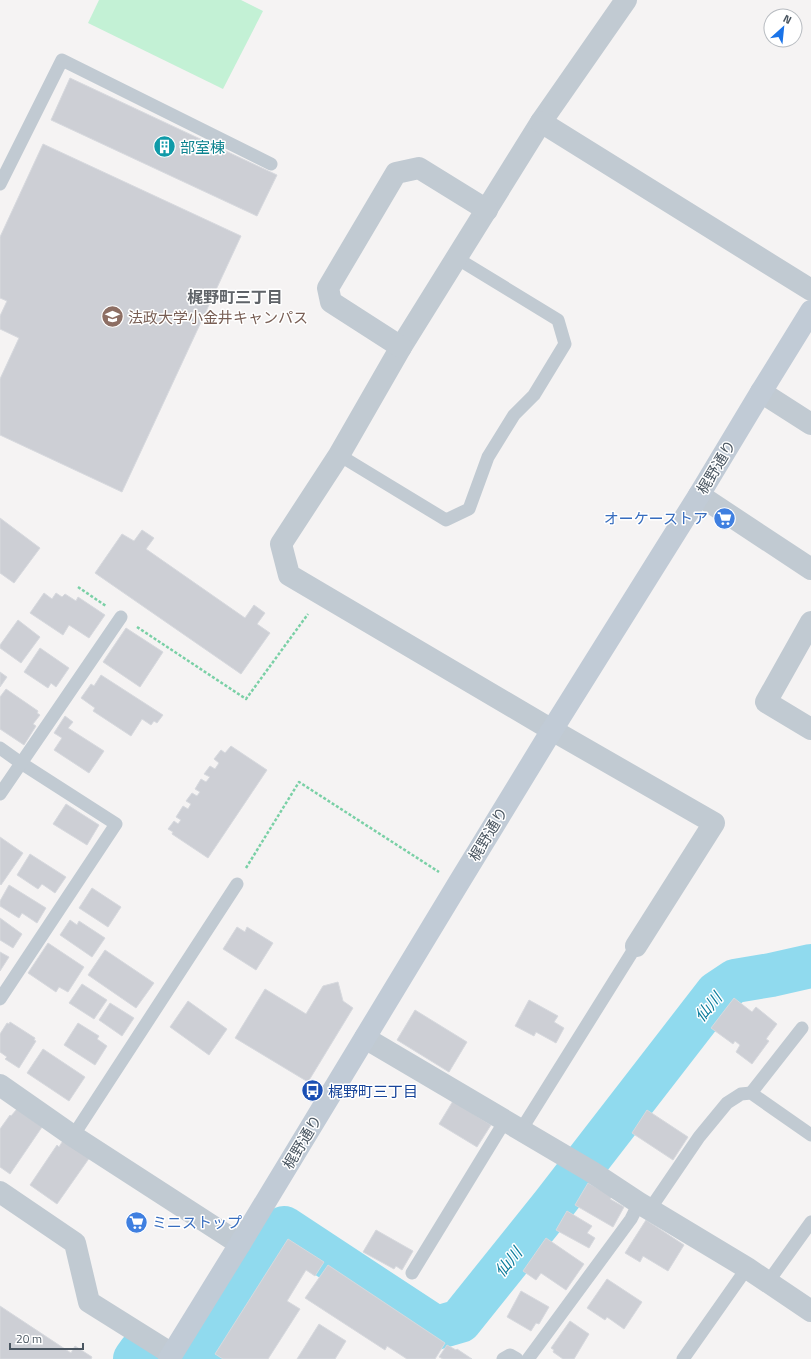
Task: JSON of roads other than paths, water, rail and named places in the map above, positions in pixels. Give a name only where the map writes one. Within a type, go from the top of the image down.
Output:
[{"type":"street","points":[[626,0],[541,122],[402,347],[339,455],[281,544],[289,575],[552,730],[714,823],[636,946]]},
{"type":"street","points":[[541,122],[811,290]]},
{"type":"street","points":[[402,347],[330,302],[328,288],[396,173],[419,168],[487,210]]},
{"type":"street","name":"梶野通り","points":[[170,1357],[552,730],[699,495],[811,311]]},
{"type":"street","points":[[761,392],[811,424]]},
{"type":"street","points":[[699,495],[811,569]]},
{"type":"street","points":[[811,622],[766,702],[811,729]]},
{"type":"street","points":[[365,1038],[574,1161],[747,1268],[811,1310]]},
{"type":"street","points":[[0,1085],[72,1136],[240,1244]]},
{"type":"street","points":[[0,1192],[75,1243],[88,1302],[170,1357]]},
{"type":"lane","points":[[0,184],[62,60],[271,164]]},
{"type":"lane","points":[[339,455],[446,520],[469,508],[488,457],[514,415],[534,395],[565,344],[558,320],[458,258]]},
{"type":"lane","points":[[0,794],[121,617]]},
{"type":"lane","points":[[0,748],[116,824],[0,999]]},
{"type":"lane","points":[[72,1136],[237,884]]},
{"type":"lane","points":[[412,1274],[636,946]]},
{"type":"lane","points":[[751,1093],[802,1028]]},
{"type":"lane","points":[[528,1359],[631,1219],[645,1206],[727,1103],[740,1094],[751,1093],[811,1135]]},
{"type":"lane","points":[[768,1282],[811,1222]]},
{"type":"lane","points":[[683,1359],[747,1268]]},
{"type":"lane","points":[[503,1359],[510,1355],[517,1359]]},
{"type":"waterway","name":"仙川","points":[[199,1359],[284,1228],[436,1328],[460,1321],[553,1205],[717,993],[735,981],[811,966]]},
{"type":"waterway","name":"仙川","points":[[135,1359],[140,1352],[142,1354]]},
{"type":"place","name":"部室棟","points":[[164,147]]},
{"type":"place","name":"法政大学小金井キャンパス","points":[[112,317]]},
{"type":"place","name":"オーケーストア","points":[[724,518]]},
{"type":"place","name":"梶野町三丁目","points":[[313,1091]]},
{"type":"place","name":"ミニストップ","points":[[136,1222]]},
{"type":"district","name":"梶野町三丁目","points":[[235,297]]}]
